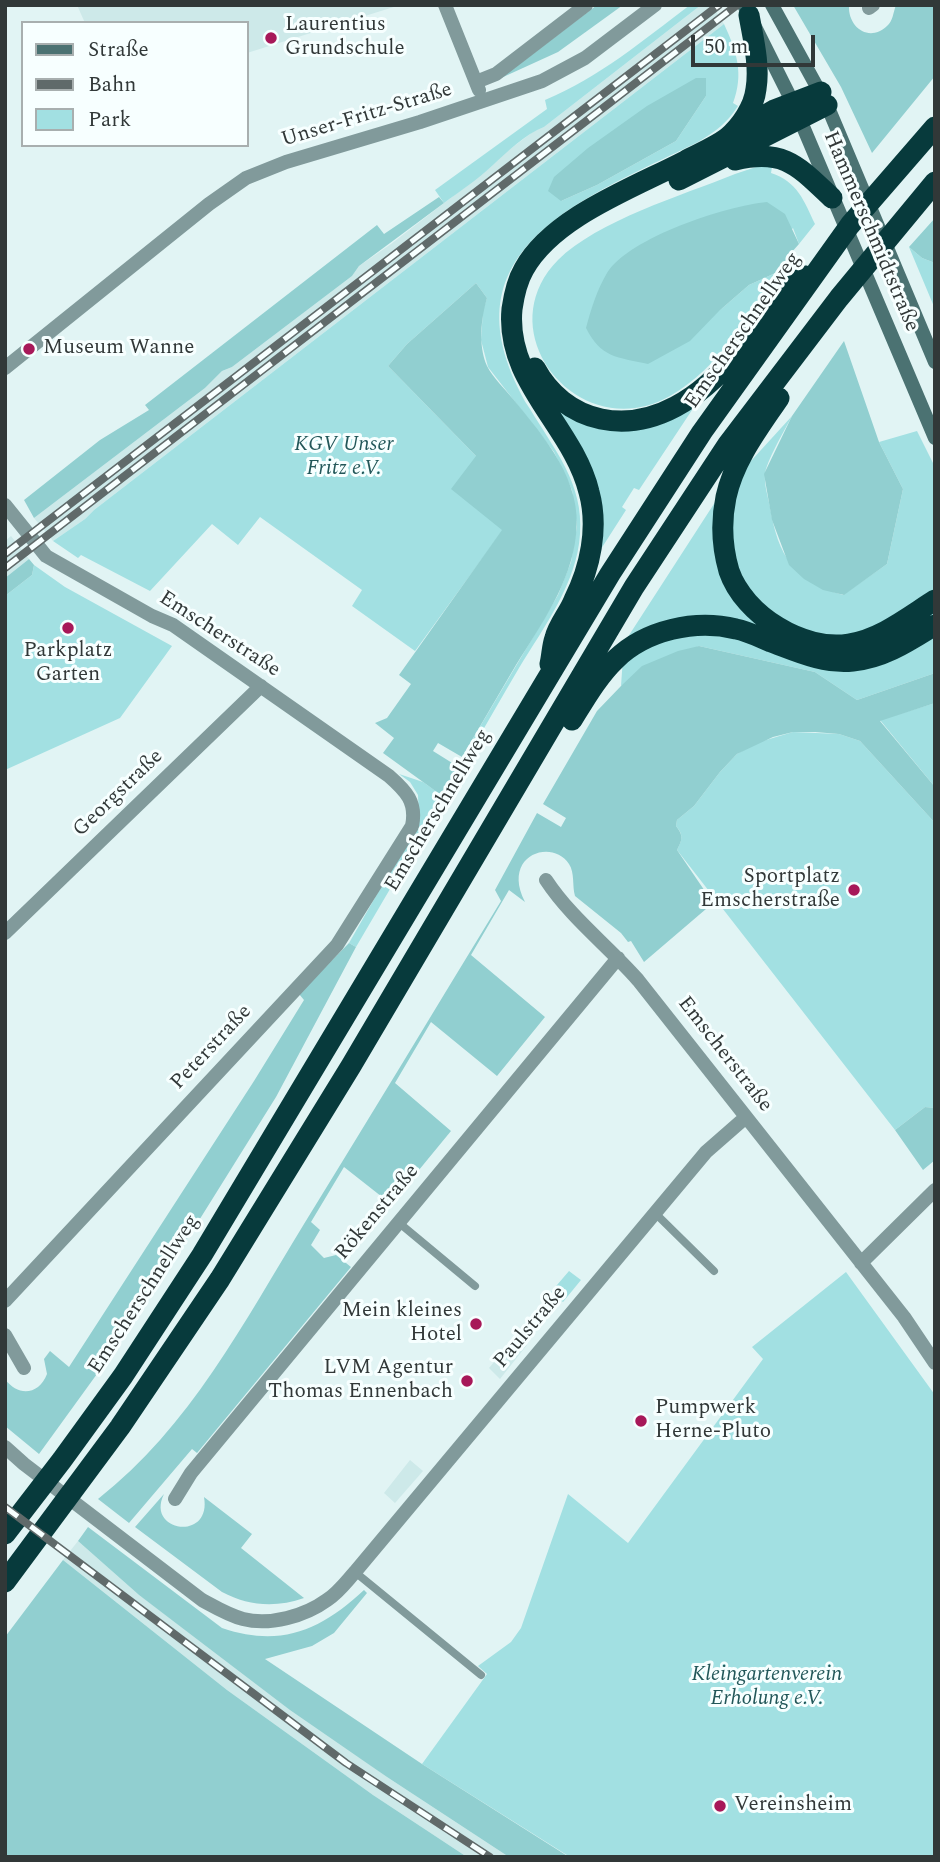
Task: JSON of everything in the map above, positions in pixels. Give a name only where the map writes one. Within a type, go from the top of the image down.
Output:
[{"type":"highway","points":[[726,138],[746,117],[757,89],[757,69],[746,10]]},
{"type":"highway","points":[[823,262],[781,295],[734,357],[714,378],[677,405],[654,416],[627,422],[595,418],[565,404],[546,385],[536,370],[523,335],[525,298],[532,276],[545,257],[565,239],[587,224],[712,164],[796,111],[824,98]]},
{"type":"highway","points":[[548,677],[555,636],[574,601],[587,568],[593,529],[590,493],[569,445],[522,371],[514,346],[511,320],[514,295],[523,271],[537,249],[557,230],[581,215],[774,110],[796,111]]},
{"type":"highway","name":"Emscherschnellweg","points":[[5,1534],[123,1376],[202,1255],[610,574],[702,432],[823,262],[887,180],[935,127]]},
{"type":"highway","points":[[712,164],[755,155],[787,160],[832,198]]},
{"type":"highway","points":[[5,1582],[120,1427],[220,1279],[351,1066],[634,587],[728,444],[839,298],[935,182]]},
{"type":"highway","points":[[839,298],[813,349],[751,440],[735,469],[722,521],[730,573],[742,594],[769,621],[784,632],[826,645],[849,645],[879,636],[931,611]]},
{"type":"highway","points":[[895,649],[931,611],[935,586]]},
{"type":"highway","points":[[533,757],[564,731],[601,676],[617,658],[638,643],[659,633],[687,625],[736,629],[807,656],[828,661],[852,662],[935,641]]},
{"type":"main road","name":"Hammerschmidtstraße","points":[[772,5],[824,98],[935,362]]},
{"type":"main road","name":"Hammerschmidtstraße","points":[[746,10],[796,111],[935,438]]},
{"type":"street","points":[[445,5],[483,101]]},
{"type":"street","name":"Unser-Fritz-Straße","points":[[476,82],[496,74],[586,5]]},
{"type":"street","name":"Unser-Fritz-Straße","points":[[5,368],[209,204],[246,178],[286,162],[542,81],[565,70],[655,5]]},
{"type":"street","name":"Emscherstraße","points":[[5,505],[46,556],[173,625],[390,776],[407,792],[411,802]]},
{"type":"street","name":"Georgstraße","points":[[5,933],[261,687]]},
{"type":"street","name":"Peterstraße","points":[[5,1301],[337,945],[411,826],[414,813],[411,802]]},
{"type":"street","name":"Emscherstraße","points":[[545,880],[560,902],[618,958],[904,1317],[935,1363]]},
{"type":"street","name":"Rökenstraße","points":[[175,1499],[191,1472],[618,958]]},
{"type":"street","name":"Paulstraße","points":[[5,1447],[202,1600],[245,1620],[290,1618],[307,1612],[328,1600],[355,1572],[706,1152],[746,1117]]},
{"type":"street","points":[[861,1263],[935,1190]]},
{"type":"street","points":[[5,1335],[24,1368]]},
{"type":"lane","points":[[654,1213],[714,1271]]},
{"type":"lane","points":[[398,1222],[475,1286]]},
{"type":"lane","points":[[355,1572],[481,1675]]},
{"type":"shaded area","name":"Laurentius Grundschule","points":[[77,5],[400,5],[248,53],[248,21],[84,21]]},
{"type":"shaded area","points":[[597,5],[623,5],[558,52],[501,78]]},
{"type":"shaded area","points":[[701,5],[712,5],[724,24],[85,519],[53,541],[34,518],[205,388],[222,371],[232,367],[352,276],[359,266],[492,166],[501,156],[534,131],[544,127]]},
{"type":"shaded area","points":[[793,5],[849,6],[856,26],[867,33],[873,33],[889,24],[896,5],[935,5],[935,76],[872,153],[841,87]]},
{"type":"shaded area","points":[[696,78],[706,78],[706,96],[676,141],[597,185],[561,201],[548,191],[554,177],[588,148],[647,106]]},
{"type":"shaded area","points":[[439,197],[444,203],[359,266],[352,276],[232,367],[222,371],[205,388],[34,518],[24,500],[100,440],[149,410],[145,405],[377,225],[384,234]]},
{"type":"shaded area","points":[[767,202],[785,214],[799,244],[782,270],[749,285],[690,341],[648,364],[611,355],[592,338],[586,328],[592,307],[607,273],[619,260],[636,247],[680,225],[728,210]]},
{"type":"shaded area","points":[[935,218],[935,263],[922,258],[909,247]]},
{"type":"shaded area","points":[[476,283],[487,298],[481,332],[487,366],[559,461],[574,496],[576,535],[568,570],[554,603],[462,757],[438,743],[433,751],[457,766],[441,795],[383,753],[394,738],[375,723],[387,718],[411,684],[399,675],[502,530],[451,489],[476,456],[388,366],[407,344]]},
{"type":"shaded area","points":[[844,341],[879,442],[903,489],[887,564],[844,595],[823,590],[804,579],[789,565],[772,520],[764,474],[792,416]]},
{"type":"shaded area","points":[[11,536],[29,559],[5,578],[5,541]]},
{"type":"shaded area","points":[[29,559],[34,565],[32,575],[5,596],[5,578]]},
{"type":"shaded area","points":[[699,646],[815,672],[857,700],[935,673],[935,703],[880,721],[935,787],[935,823],[860,741],[839,734],[793,732],[773,737],[737,754],[694,806],[677,820],[676,826],[681,838],[677,850],[713,903],[644,962],[631,941],[628,942],[621,933],[575,896],[571,868],[561,856],[552,852],[541,852],[524,862],[519,873],[519,886],[525,902],[509,890],[471,955],[545,1017],[497,1076],[431,1022],[395,1083],[451,1131],[391,1204],[344,1167],[311,1222],[320,1230],[311,1245],[324,1258],[336,1255],[351,1267],[197,1453],[192,1449],[129,1523],[98,1499],[131,1471],[161,1439],[188,1406],[237,1335],[501,901],[495,890],[537,813],[561,827],[566,818],[543,804],[597,711],[642,666],[678,651]]},
{"type":"shaded area","points":[[349,943],[356,947],[276,1097],[110,1356],[39,1454],[5,1426],[5,1379],[16,1389],[34,1390],[47,1374],[44,1359],[50,1351],[69,1367],[304,1000],[299,994]]},
{"type":"shaded area","points":[[925,1107],[935,1108],[935,1160],[923,1170],[895,1130]]},
{"type":"shaded area","points":[[516,1336],[527,1345],[500,1379],[489,1368]]},
{"type":"shaded area","points":[[410,1460],[423,1471],[395,1503],[384,1493]]},
{"type":"shaded area","points":[[164,1494],[161,1507],[163,1517],[170,1524],[180,1527],[190,1526],[198,1521],[204,1511],[204,1497],[252,1534],[241,1548],[304,1598],[262,1604],[222,1592],[135,1527]]},
{"type":"shaded area","points":[[88,1527],[222,1628],[243,1634],[263,1636],[299,1632],[332,1616],[364,1590],[367,1593],[334,1633],[312,1646],[265,1659],[422,1764],[569,1857],[509,1857],[387,1777],[290,1710],[139,1595],[78,1541]]},
{"type":"shaded area","points":[[78,1541],[139,1595],[387,1777],[509,1857],[467,1857],[373,1795],[227,1690],[63,1560]]},
{"type":"shaded area","points":[[63,1560],[227,1690],[373,1795],[467,1857],[5,1857],[5,1637]]},
{"type":"green space","points":[[690,5],[701,5],[544,127],[516,144],[444,203],[435,190],[547,109],[545,100],[584,81],[638,45]]},
{"type":"green space","name":"KGV Unser Fritz e.V.","points":[[724,24],[738,63],[738,82],[733,103],[738,106],[730,117],[698,142],[610,185],[569,210],[535,237],[511,270],[500,308],[505,354],[530,409],[566,468],[577,499],[580,534],[573,570],[558,604],[466,759],[462,757],[558,595],[571,562],[577,526],[572,490],[554,452],[488,367],[481,340],[483,310],[487,298],[476,283],[407,344],[388,366],[476,456],[503,530],[415,651],[352,606],[362,590],[260,517],[238,545],[212,524],[150,591],[81,555],[78,558],[53,541]],"holes":[[[706,78],[706,96],[676,141],[597,185],[561,201]]]},
{"type":"green space","points":[[756,167],[772,167],[771,173],[794,187],[815,224],[799,244],[793,228],[719,311],[749,285],[782,270],[732,339],[704,371],[670,396],[636,408],[604,407],[576,395],[553,374],[538,349],[532,319],[538,289],[558,260],[575,246],[617,221]]},
{"type":"green space","points":[[909,247],[922,258],[935,263],[935,309]]},
{"type":"green space","points":[[548,398],[575,417],[696,404],[639,490],[634,488],[622,507],[626,510],[601,549]]},
{"type":"green space","points":[[792,416],[766,470],[765,479],[773,524],[784,553],[800,574],[843,595],[887,564],[903,489],[879,442],[917,431],[935,467],[935,673],[857,700],[815,672],[699,646],[621,686],[624,643],[719,496]]},
{"type":"green space","points":[[34,565],[65,587],[172,646],[120,718],[5,770],[5,596],[32,575]]},
{"type":"green space","points":[[935,703],[935,787],[880,720]]},
{"type":"green space","points":[[793,732],[839,734],[860,741],[935,823],[935,1108],[925,1107],[895,1130],[677,850],[681,838],[676,826],[677,820],[694,806],[737,754],[756,743]]},
{"type":"green space","points":[[457,766],[461,768],[356,947],[349,943],[419,821],[418,795],[410,782],[399,774],[423,782],[440,794]]},
{"type":"green space","points":[[569,1271],[581,1280],[563,1302],[551,1292]]},
{"type":"green space","name":"Kleingartenverein Erholung e.V.","points":[[846,1272],[935,1395],[935,1857],[570,1857],[422,1764],[487,1674],[478,1666],[511,1642],[521,1628],[568,1494],[628,1543],[763,1359],[752,1347]]},
{"type":"railway","points":[[5,554],[719,5]]},
{"type":"railway","points":[[5,568],[737,5]]},
{"type":"railway","points":[[5,1507],[346,1763],[490,1857]]},
{"type":"place","name":"Laurentius Grundschule","points":[[271,38]]},
{"type":"place","name":"Museum Wanne","points":[[29,349]]},
{"type":"place","name":"Parkplatz Garten","points":[[68,628]]},
{"type":"place","name":"Sportplatz Emscherstraße","points":[[854,890]]},
{"type":"place","name":"Mein kleines Hotel","points":[[476,1324]]},
{"type":"place","name":"LVM Agentur Thomas Ennenbach","points":[[467,1381]]},
{"type":"place","name":"Pumpwerk Herne-Pluto","points":[[641,1421]]},
{"type":"place","name":"Vereinsheim","points":[[720,1806]]}]
